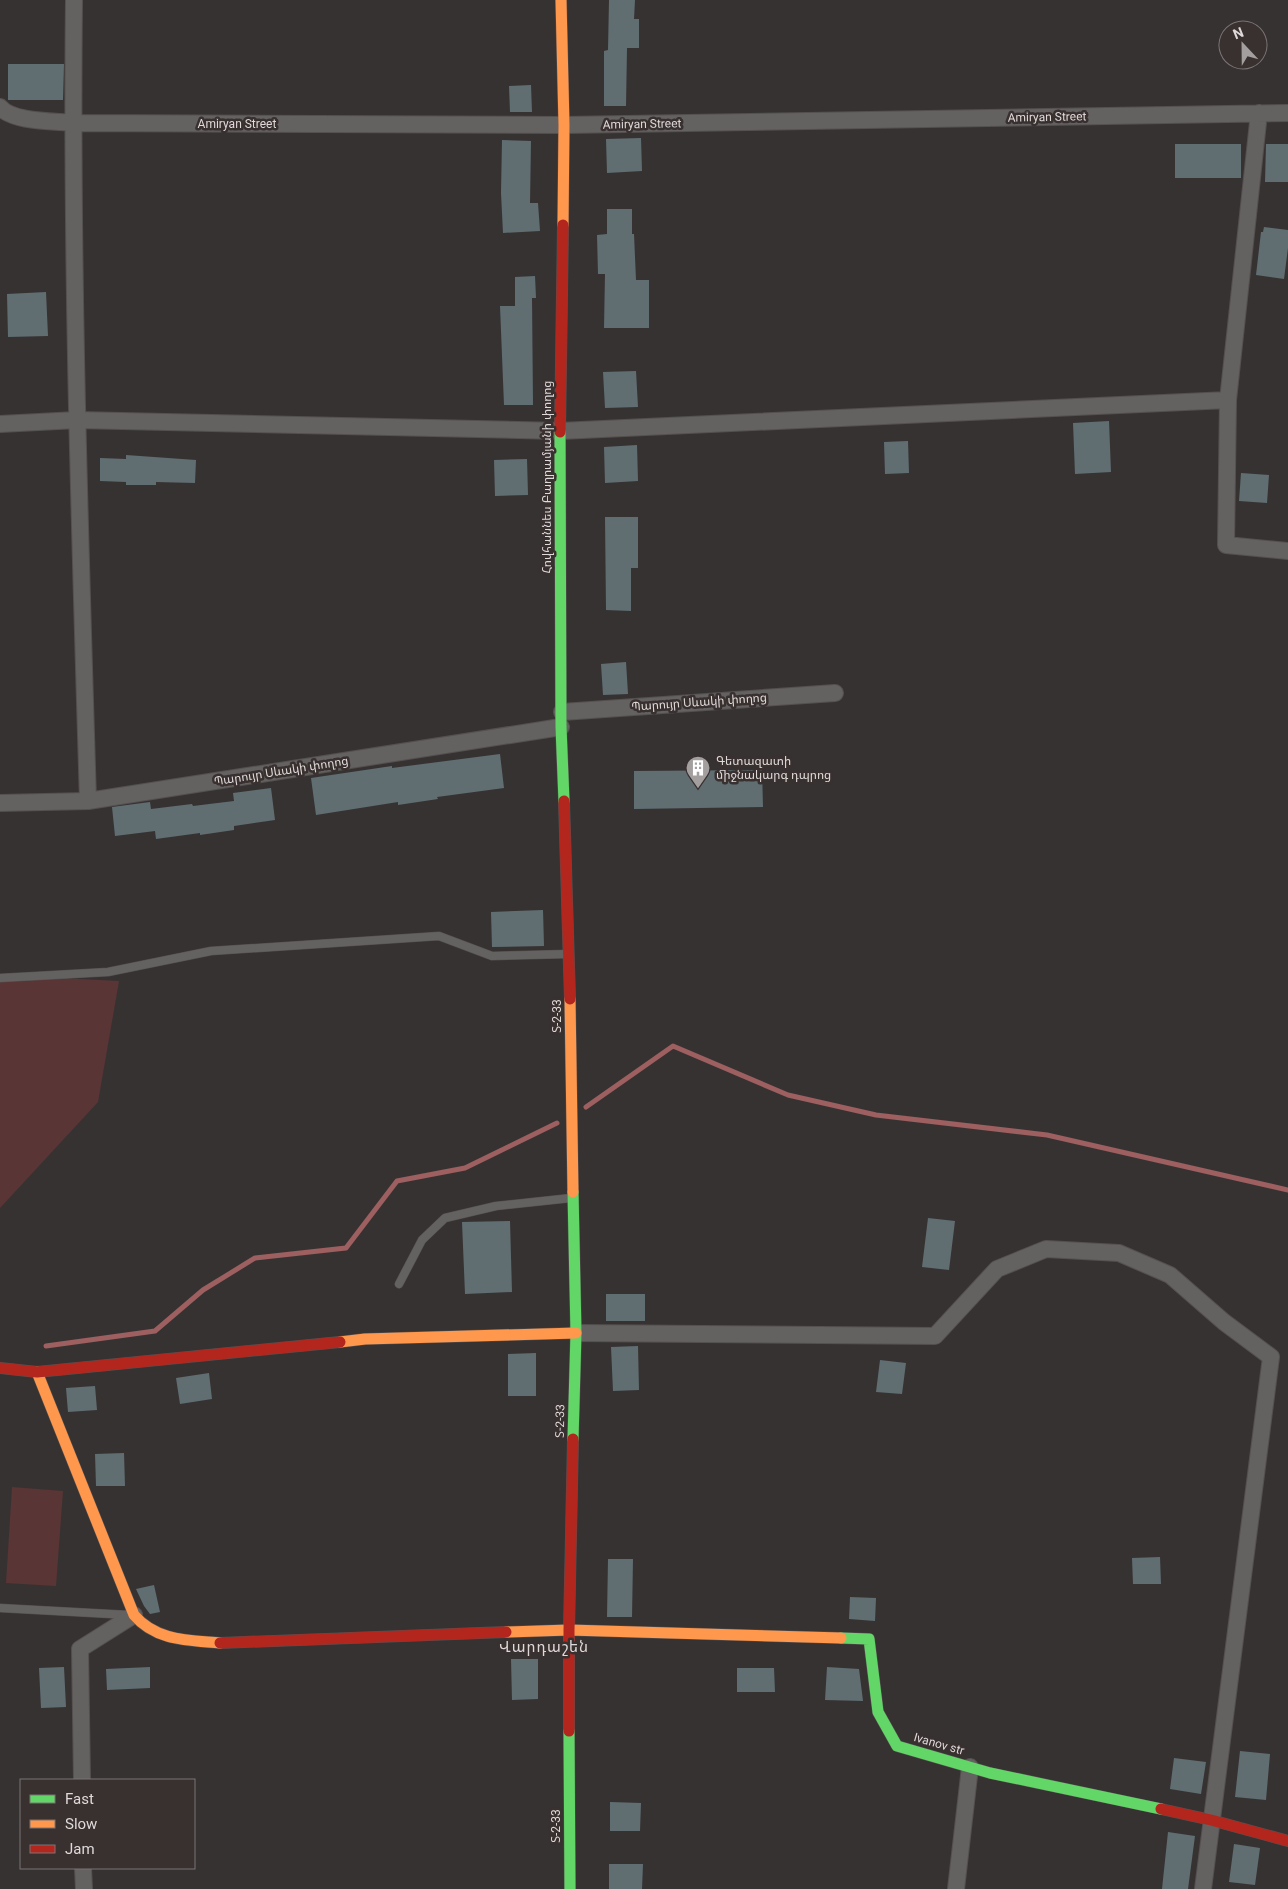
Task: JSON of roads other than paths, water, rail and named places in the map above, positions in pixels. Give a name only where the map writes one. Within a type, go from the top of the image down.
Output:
[{"type":"street","points":[[74,0],[73,123],[76,420],[88,801]]},
{"type":"street","name":"Հովհաննես Բաղրամյանի փողոց","points":[[561,0],[564,125],[560,431],[561,720],[570,954]]},
{"type":"street","name":"Amiryan Street","points":[[0,107],[3,111],[15,117],[73,123],[564,125],[1288,113]]},
{"type":"street","points":[[1259,113],[1228,400],[1226,545],[1288,551]]},
{"type":"street","points":[[0,424],[76,420],[560,431],[1228,400]]},
{"type":"street","name":"Պարույր Սևակի փողոց","points":[[0,803],[88,801],[561,720],[835,693]]},
{"type":"street","name":"Տ-2-33","points":[[570,954],[576,1333],[569,1630],[570,1889]]},
{"type":"street","points":[[0,1368],[37,1372],[365,1339],[576,1333],[935,1336],[997,1269],[1046,1249],[1119,1253],[1170,1275],[1224,1322],[1271,1357],[1210,1820],[1203,1889]]},
{"type":"street","points":[[37,1372],[119,1581],[134,1615],[148,1629],[168,1637],[221,1643],[569,1630]]},
{"type":"street","points":[[82,1779],[80,1649],[134,1615]]},
{"type":"street","name":"Ivanov str","points":[[569,1630],[869,1639],[878,1712],[897,1746],[990,1773],[1210,1820],[1288,1841]]},
{"type":"street","points":[[956,1889],[970,1767]]},
{"type":"street","points":[[83,1869],[84,1889]]},
{"type":"lane","points":[[0,978],[108,972],[211,951],[439,936],[492,956],[570,954]]},
{"type":"lane","points":[[399,1284],[422,1240],[445,1218],[496,1206],[573,1198]]},
{"type":"lane","points":[[0,1608],[134,1615]]},
{"type":"waterway","points":[[586,1107],[673,1046],[788,1095],[876,1115],[1047,1135],[1288,1190]]},
{"type":"waterway","points":[[46,1346],[155,1331],[203,1290],[255,1258],[346,1248],[397,1181],[465,1168],[557,1123]]},
{"type":"place","name":"Գետազատի միջնակարգ դպրոց","points":[[698,789]]},
{"type":"district","name":"Վարդաշեն","points":[[544,1647]]}]
